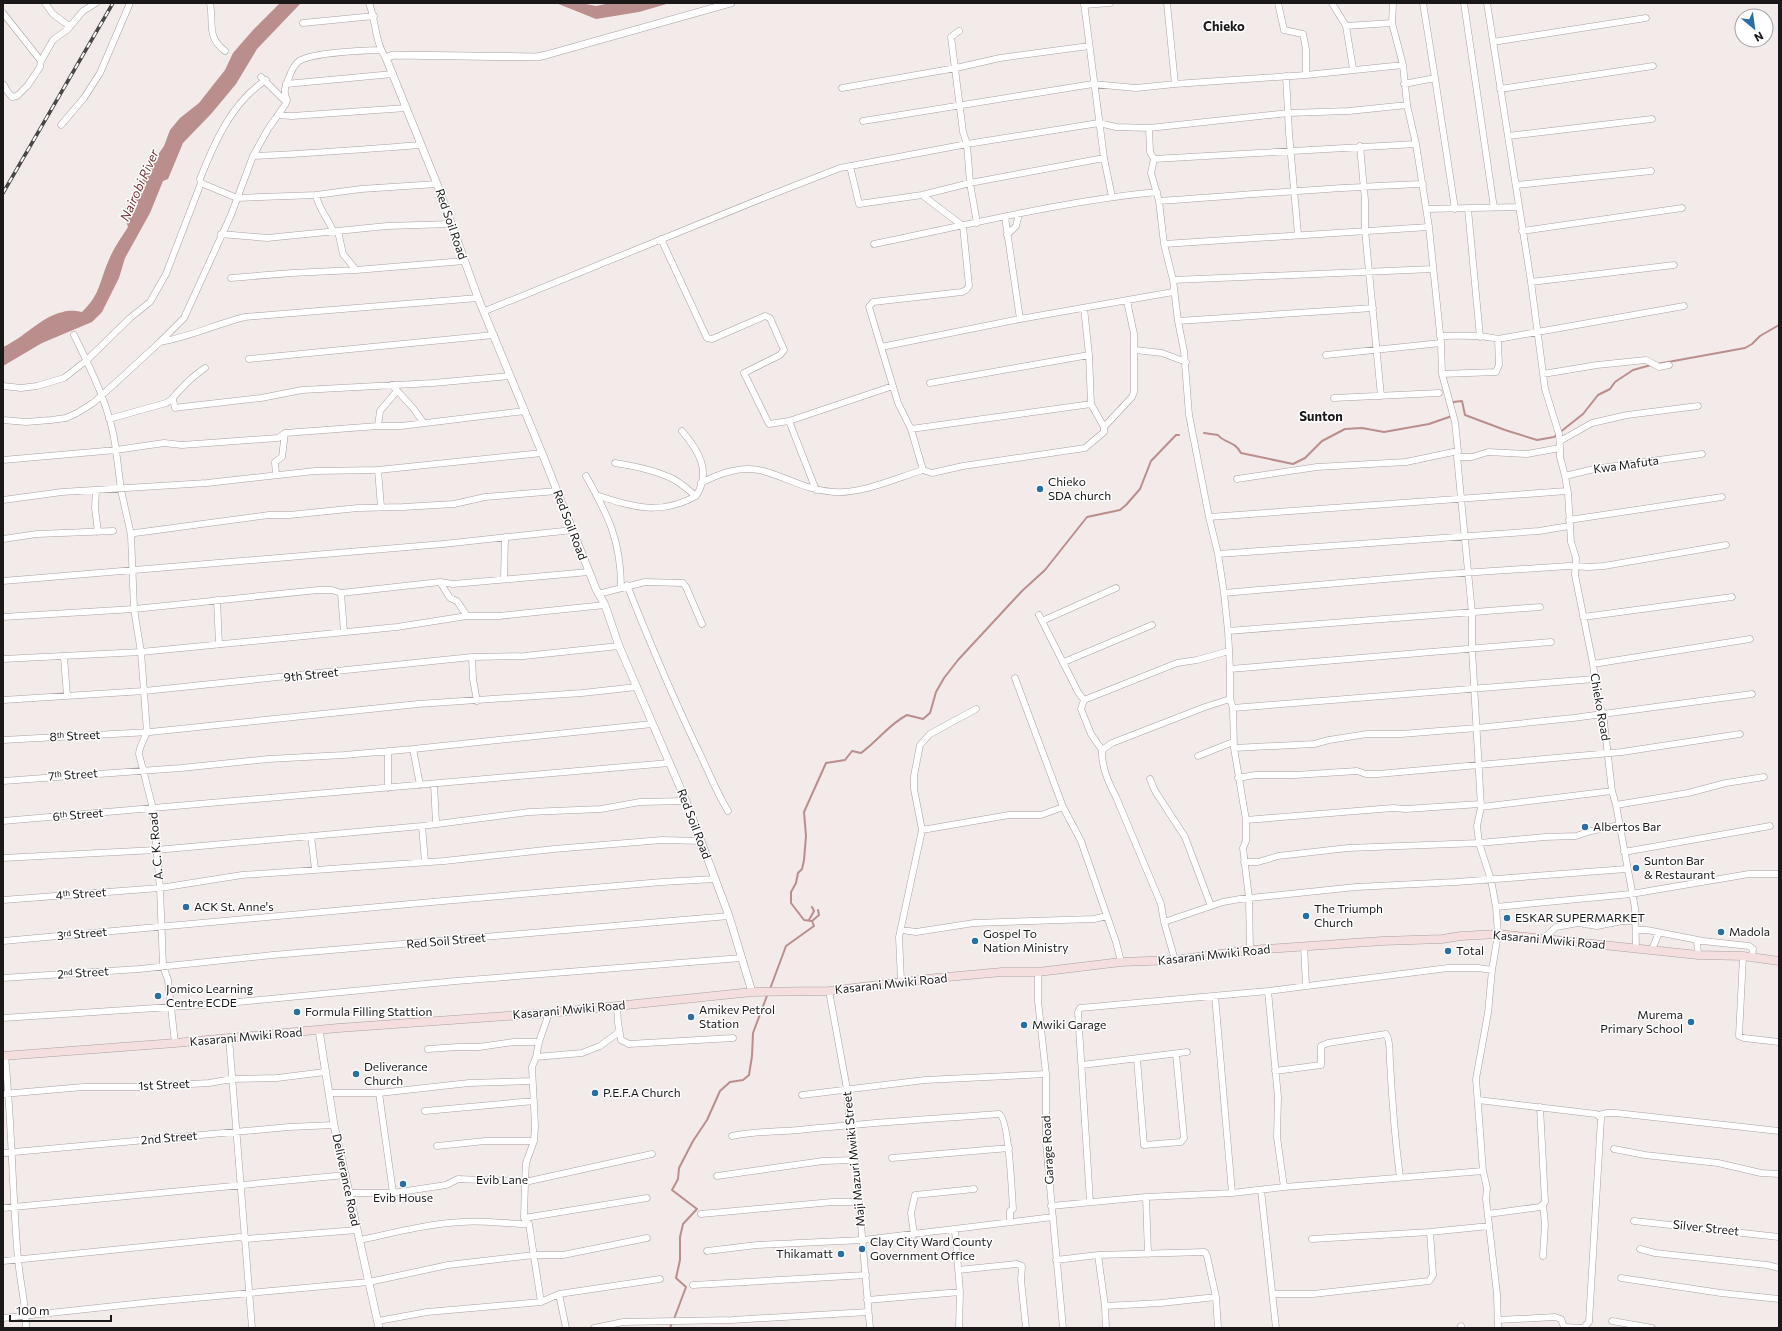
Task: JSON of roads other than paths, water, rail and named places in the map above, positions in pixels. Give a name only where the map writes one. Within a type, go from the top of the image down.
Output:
[{"type":"main road","name":"Kasarani Mwiki Road","points":[[4,1056],[549,1012],[752,992],[829,990],[901,981],[1002,972],[1038,972],[1121,962],[1175,960],[1250,950],[1498,934],[1698,955],[1743,956],[1779,961]]},
{"type":"street","points":[[45,3],[53,14],[69,26]]},
{"type":"street","points":[[61,125],[84,98],[100,73],[130,3]]},
{"type":"street","points":[[210,3],[213,36],[217,44],[225,50]]},
{"type":"street","points":[[369,3],[374,16],[380,50],[386,58],[393,55],[536,57],[731,3]]},
{"type":"street","points":[[1110,3],[1084,4],[1093,84],[1104,158],[1112,197]]},
{"type":"street","points":[[1167,3],[1175,84]]},
{"type":"street","points":[[1278,3],[1284,30],[1303,34],[1306,49],[1306,75]]},
{"type":"street","points":[[1332,3],[1346,26],[1353,69]]},
{"type":"street","points":[[1393,3],[1392,23],[1403,65],[1407,105],[1416,144],[1429,227],[1441,343],[1442,374],[1455,422],[1472,614],[1472,649],[1480,806],[1477,826],[1479,843],[1491,880],[1496,907],[1498,934],[1492,970],[1488,1013],[1476,1079],[1483,1170],[1487,1188],[1489,1226],[1496,1286],[1498,1328]]},
{"type":"street","points":[[1423,3],[1455,209]]},
{"type":"street","points":[[1464,3],[1494,208]]},
{"type":"street","points":[[1209,518],[1567,491],[1560,456],[1559,436],[1545,389],[1531,282],[1500,89],[1488,3]]},
{"type":"street","points":[[4,85],[12,97],[17,96],[40,67],[41,60],[53,40],[68,29],[83,11],[92,4]]},
{"type":"street","points":[[3,13],[41,60]]},
{"type":"street","points":[[303,23],[374,16]]},
{"type":"street","points":[[1493,42],[1646,18]]},
{"type":"street","points":[[1346,26],[1392,23]]},
{"type":"street","points":[[959,31],[951,37],[961,106],[963,132],[967,144],[970,183],[978,223]]},
{"type":"street","points":[[842,88],[956,68],[1000,58],[1089,46]]},
{"type":"street","points":[[3,420],[26,422],[66,418],[87,407],[160,342],[184,318],[201,283],[221,234],[231,215],[253,156],[286,102],[284,95],[286,84],[291,72],[298,62],[306,58],[380,50]]},
{"type":"street","name":"Red Soil Road","points":[[386,58],[437,184],[478,298],[485,311],[598,594],[605,605],[619,646],[686,801],[729,916],[752,992]]},
{"type":"street","points":[[863,121],[1093,84],[1136,88],[1306,75],[1403,65]]},
{"type":"street","points":[[1500,89],[1653,66]]},
{"type":"street","points":[[286,84],[393,74]]},
{"type":"street","points":[[1286,76],[1298,234]]},
{"type":"street","points":[[1404,84],[1435,78]]},
{"type":"street","points":[[3,386],[21,388],[64,378],[86,360],[130,318],[150,302],[166,274],[201,183],[200,179],[211,152],[225,126],[249,93],[263,79],[286,102]]},
{"type":"street","points":[[485,311],[840,168],[967,144],[1099,123],[1116,127],[1149,128],[1289,113],[1349,111],[1407,105]]},
{"type":"street","points":[[278,115],[292,116],[406,108]]},
{"type":"street","points":[[1508,136],[1652,119]]},
{"type":"street","points":[[1149,128],[1150,152],[1154,159],[1151,173],[1159,200],[1164,244],[1173,280],[1173,292],[1186,362],[1189,415],[1209,518],[1218,554],[1224,593],[1228,631],[1230,699],[1233,708],[1233,745],[1246,820],[1246,841],[1243,848],[1249,898],[1250,950]]},
{"type":"street","points":[[1154,159],[1309,151],[1360,146],[1416,144]]},
{"type":"street","points":[[253,156],[304,154],[420,145]]},
{"type":"street","points":[[1360,146],[1365,230],[1381,396]]},
{"type":"street","points":[[850,166],[859,204],[922,195],[970,183],[1104,158]]},
{"type":"street","points":[[1516,185],[1651,171]]},
{"type":"street","points":[[201,183],[237,198],[316,195],[361,189],[437,184]]},
{"type":"street","points":[[1159,200],[1363,186],[1423,184]]},
{"type":"street","points":[[874,244],[1019,214],[1112,197],[1157,192]]},
{"type":"street","points":[[316,195],[318,203],[324,212],[325,218],[336,231],[343,254],[356,270]]},
{"type":"street","points":[[922,195],[962,226],[969,281],[966,290],[962,292],[873,302],[869,307],[898,403],[911,429],[923,470]]},
{"type":"street","points":[[1426,209],[1519,207]]},
{"type":"street","points":[[1522,231],[1682,208]]},
{"type":"street","points":[[1468,209],[1480,337]]},
{"type":"street","points":[[1007,235],[1017,224],[1019,214]]},
{"type":"street","points":[[1005,217],[1020,318]]},
{"type":"street","points":[[221,234],[267,238],[388,226],[451,224]]},
{"type":"street","points":[[1164,244],[1298,234],[1429,227]]},
{"type":"street","points":[[661,239],[707,338],[712,339],[765,316],[770,318],[784,350],[780,355],[744,373],[769,424],[789,421],[893,386]]},
{"type":"street","points":[[231,278],[292,272],[356,270],[464,261]]},
{"type":"street","points":[[1531,282],[1674,266]]},
{"type":"street","points":[[1173,280],[1369,273],[1433,269]]},
{"type":"street","points":[[881,347],[1020,318],[1128,301],[1173,292]]},
{"type":"street","points":[[160,342],[193,335],[213,326],[245,317],[478,298]]},
{"type":"street","points":[[701,483],[723,473],[749,470],[763,471],[800,486],[816,490],[853,492],[923,470],[932,473],[963,466],[1085,448],[1104,432],[1104,427],[1133,395],[1135,350],[1134,334],[1128,301]]},
{"type":"street","points":[[1440,336],[1498,339],[1684,306]]},
{"type":"street","points":[[1084,308],[1089,355],[1091,404],[1104,427]]},
{"type":"street","points":[[1178,321],[1373,308]]},
{"type":"street","name":"A. C. K. Road","points":[[74,335],[102,394],[110,419],[121,490],[131,535],[134,608],[141,652],[147,732],[139,749],[153,809],[160,888],[160,926],[163,966],[168,980],[175,1043]]},
{"type":"street","points":[[249,359],[494,335]]},
{"type":"street","points":[[1442,374],[1496,372],[1499,365],[1498,339]]},
{"type":"street","points":[[1326,355],[1441,343]]},
{"type":"street","points":[[1135,350],[1162,353],[1186,362]]},
{"type":"street","points":[[930,382],[1089,355]]},
{"type":"street","points":[[1543,374],[1597,365],[1646,360],[1659,367],[1669,365]]},
{"type":"street","points":[[110,419],[173,400],[178,392],[195,375],[205,368]]},
{"type":"street","points":[[173,400],[175,408],[261,398],[302,390],[510,376]]},
{"type":"street","points":[[392,385],[396,392],[413,408],[423,422]]},
{"type":"street","points":[[378,426],[380,410],[396,392]]},
{"type":"street","points":[[1334,398],[1439,393]]},
{"type":"street","points":[[911,429],[1091,404]]},
{"type":"street","points":[[1559,436],[1592,423],[1627,415],[1698,406]]},
{"type":"street","points":[[3,460],[116,450],[164,443],[182,445],[278,438],[286,433],[378,426],[401,426],[423,422],[525,411]]},
{"type":"street","points":[[789,421],[816,490]]},
{"type":"street","points":[[596,495],[626,505],[658,509],[686,502],[696,496],[700,489],[702,464],[695,448],[682,431]]},
{"type":"street","points":[[276,475],[275,462],[282,457],[286,433]]},
{"type":"street","points":[[1237,479],[1317,468],[1406,462],[1458,454],[1472,457],[1488,452],[1527,454],[1560,448]]},
{"type":"street","points":[[3,500],[62,492],[110,488],[121,490],[207,484],[315,471],[378,470],[542,453]]},
{"type":"street","name":"Kwa Mafuta","points":[[1565,476],[1594,469],[1702,454]]},
{"type":"street","points":[[615,463],[639,467],[663,475],[674,480],[696,496]]},
{"type":"street","points":[[378,470],[381,507]]},
{"type":"street","points":[[586,476],[612,526],[619,554],[624,586],[658,664],[708,769],[718,795],[728,811]]},
{"type":"street","points":[[96,490],[95,508],[98,532]]},
{"type":"street","points":[[131,535],[135,533],[269,515],[289,515],[381,507],[454,504],[485,497],[557,491]]},
{"type":"street","name":"Chieko Road","points":[[1567,491],[1571,542],[1577,567],[1575,575],[1593,664],[1598,703],[1603,713],[1612,791],[1616,805],[1626,870],[1635,908],[1636,948]]},
{"type":"street","points":[[1218,554],[1539,531],[1570,523],[1722,497]]},
{"type":"street","points":[[3,581],[443,544],[572,530]]},
{"type":"street","points":[[3,539],[37,534],[113,531]]},
{"type":"street","points":[[504,579],[505,537]]},
{"type":"street","points":[[1224,593],[1432,575],[1468,574],[1569,566],[1604,566],[1726,545]]},
{"type":"street","points":[[3,617],[134,608],[318,590],[332,590],[340,593],[440,582],[453,584],[589,572]]},
{"type":"street","points":[[440,582],[450,598],[457,601],[468,616]]},
{"type":"street","points":[[598,594],[624,586],[645,582],[683,583],[702,624]]},
{"type":"street","points":[[1042,621],[1116,588]]},
{"type":"street","points":[[340,593],[344,632]]},
{"type":"street","points":[[1583,617],[1732,596]]},
{"type":"street","points":[[216,600],[219,644]]},
{"type":"street","points":[[3,660],[141,652],[397,627],[468,616],[499,616],[605,605]]},
{"type":"street","points":[[1228,631],[1472,614],[1540,607]]},
{"type":"street","points":[[1039,615],[1078,692],[1084,700]]},
{"type":"street","points":[[1064,662],[1152,625]]},
{"type":"street","points":[[1593,664],[1750,639]]},
{"type":"street","points":[[1230,669],[1551,642]]},
{"type":"street","name":"9th Street","points":[[3,700],[144,692],[472,657],[524,656],[619,646]]},
{"type":"street","points":[[1175,960],[1164,922],[1161,904],[1111,788],[1101,758],[1102,750],[1091,734],[1082,715],[1081,709],[1084,700],[1177,663],[1229,652]]},
{"type":"street","points":[[64,657],[67,696]]},
{"type":"street","points":[[472,657],[473,679],[477,701]]},
{"type":"street","points":[[1015,678],[1062,807],[1081,841],[1116,942],[1121,962]]},
{"type":"street","points":[[1233,708],[1594,679]]},
{"type":"street","name":"8ᵗʰ Street","points":[[3,740],[147,732],[418,704],[582,693],[637,687]]},
{"type":"street","points":[[1198,756],[1233,745],[1314,744],[1367,734],[1401,734],[1573,718],[1752,694]]},
{"type":"street","points":[[1102,750],[1118,740],[1205,706],[1230,699]]},
{"type":"street","points":[[901,981],[898,942],[902,930],[922,830],[914,789],[914,776],[920,745],[930,734],[976,709]]},
{"type":"street","name":"7ᵗʰ Street","points":[[3,781],[181,768],[268,759],[344,755],[413,749],[652,724]]},
{"type":"street","points":[[1238,778],[1255,775],[1294,775],[1357,771],[1366,774],[1378,774],[1622,752],[1740,734]]},
{"type":"street","points":[[413,749],[420,785]]},
{"type":"street","points":[[388,751],[388,788]]},
{"type":"street","name":"6ᵗʰ Street","points":[[3,821],[669,763]]},
{"type":"street","points":[[1616,805],[1688,793],[1726,783],[1764,777]]},
{"type":"street","points":[[1150,779],[1155,791],[1184,837],[1212,906]]},
{"type":"street","points":[[434,784],[436,823]]},
{"type":"street","points":[[1246,820],[1393,808],[1406,809],[1480,806],[1612,791]]},
{"type":"street","points":[[3,858],[156,850],[422,826],[529,812],[601,809],[640,802],[686,801]]},
{"type":"street","points":[[922,830],[1009,816],[1041,815],[1062,807]]},
{"type":"street","points":[[1244,862],[1258,862],[1278,856],[1348,848],[1479,843],[1545,837],[1576,836],[1619,825]]},
{"type":"street","points":[[422,826],[425,862]]},
{"type":"street","points":[[1624,852],[1770,826]]},
{"type":"street","points":[[311,836],[315,869]]},
{"type":"street","name":"4ᵗʰ Street","points":[[3,900],[160,888],[242,875],[425,862],[662,840],[701,841]]},
{"type":"street","points":[[1164,922],[1223,902],[1249,898],[1356,887],[1491,880],[1626,870]]},
{"type":"street","points":[[1496,907],[1631,894],[1749,874],[1779,874]]},
{"type":"street","name":"3ʳᵈ Street","points":[[3,941],[662,882],[715,879]]},
{"type":"street","name":"Red Soil Street","points":[[163,966],[613,925],[670,922],[729,916]]},
{"type":"street","points":[[902,930],[916,932],[974,923],[1094,919],[1107,916]]},
{"type":"street","points":[[1543,939],[1556,927],[1578,923],[1597,926],[1622,921],[1635,921]]},
{"type":"street","points":[[1636,930],[1752,947],[1752,957]]},
{"type":"street","points":[[1652,949],[1659,933]]},
{"type":"street","points":[[1697,940],[1698,955]]},
{"type":"street","points":[[1712,955],[1713,942]]},
{"type":"street","points":[[1304,946],[1306,985]]},
{"type":"street","points":[[1743,956],[1739,1036],[1744,1038],[1779,1042]]},
{"type":"street","points":[[3,1018],[217,1004],[441,982],[742,958]]},
{"type":"street","name":"2ⁿᵈ Street","points":[[3,978],[163,966]]},
{"type":"street","points":[[1090,1202],[1088,1149],[1083,1114],[1082,1064],[1078,1012],[1080,1008],[1268,991],[1306,985],[1389,977],[1448,968],[1478,968],[1492,970]]},
{"type":"street","name":"Garage Road","points":[[1038,972],[1038,1001],[1046,1074],[1046,1143],[1063,1328]]},
{"type":"street","name":"Maji Mazuri Mwiki Street","points":[[829,990],[847,1089],[863,1240],[870,1328]]},
{"type":"street","points":[[1268,991],[1278,1097],[1276,1137],[1284,1187]]},
{"type":"street","points":[[1214,996],[1232,1194]]},
{"type":"street","points":[[617,1006],[619,1032],[622,1040],[629,1044],[732,1038]]},
{"type":"street","points":[[541,1302],[529,1224],[524,1218],[526,1163],[534,1141],[532,1067],[549,1012]]},
{"type":"street","name":"Deliverance Road","points":[[319,1030],[334,1125],[350,1193],[356,1230],[360,1240],[379,1324]]},
{"type":"street","points":[[536,1057],[582,1053],[600,1046],[619,1032]]},
{"type":"street","points":[[1275,1071],[1321,1065],[1322,1046],[1328,1043],[1386,1034],[1389,1048],[1392,1099],[1400,1178]]},
{"type":"street","points":[[229,1038],[242,1186],[252,1328]]},
{"type":"street","points":[[428,1049],[479,1047],[514,1042],[539,1042]]},
{"type":"street","points":[[1082,1064],[1137,1059],[1187,1052]]},
{"type":"street","points":[[1137,1059],[1144,1145],[1181,1142],[1184,1138],[1176,1054]]},
{"type":"street","points":[[4,1056],[18,1260],[26,1316],[26,1328]]},
{"type":"street","name":"1st Street","points":[[6,1093],[83,1087],[139,1087],[210,1083],[232,1079],[277,1078],[325,1072]]},
{"type":"street","points":[[802,1095],[925,1080],[1046,1074]]},
{"type":"street","points":[[329,1093],[379,1093],[469,1082],[532,1081]]},
{"type":"street","points":[[379,1093],[393,1193]]},
{"type":"street","points":[[1478,1100],[1596,1114],[1599,1116],[1607,1113],[1616,1113],[1779,1131]]},
{"type":"street","points":[[425,1111],[534,1101]]},
{"type":"street","points":[[1540,1107],[1545,1189],[1545,1202],[1543,1205],[1545,1224],[1543,1256]]},
{"type":"street","points":[[732,1136],[748,1132],[795,1130],[999,1114],[1003,1118],[1008,1148],[1013,1209],[1010,1211],[1010,1222]]},
{"type":"street","points":[[1498,1320],[1555,1317],[1561,1319],[1564,1328],[1583,1328],[1589,1322],[1601,1118],[1599,1116]]},
{"type":"street","name":"2nd Street","points":[[3,1153],[236,1131],[334,1125]]},
{"type":"street","points":[[437,1146],[485,1140],[534,1141]]},
{"type":"street","points":[[892,1158],[1008,1148]]},
{"type":"street","points":[[1614,1148],[1644,1155],[1718,1163],[1760,1173],[1779,1174]]},
{"type":"street","name":"Evib Lane","points":[[350,1193],[393,1193],[446,1185],[458,1180],[525,1182],[652,1154]]},
{"type":"street","points":[[717,1176],[823,1161],[855,1160]]},
{"type":"street","points":[[1051,1206],[1146,1197],[1232,1194],[1284,1187],[1483,1170]]},
{"type":"street","points":[[3,1208],[346,1175]]},
{"type":"street","points":[[914,1234],[911,1213],[915,1195],[974,1189]]},
{"type":"street","points":[[1261,1190],[1276,1328]]},
{"type":"street","points":[[1146,1197],[1148,1254]]},
{"type":"street","points":[[524,1218],[647,1198]]},
{"type":"street","points":[[701,1214],[832,1202],[859,1202]]},
{"type":"street","points":[[1488,1214],[1540,1207],[1543,1205]]},
{"type":"street","points":[[707,1251],[757,1245],[863,1240],[1053,1217]]},
{"type":"street","points":[[360,1240],[413,1228],[462,1221],[529,1224]]},
{"type":"street","name":"Silver Street","points":[[1634,1221],[1779,1237]]},
{"type":"street","points":[[1312,1239],[1430,1232],[1489,1226]]},
{"type":"street","points":[[3,1262],[240,1236],[245,1239],[356,1230]]},
{"type":"street","points":[[955,1230],[960,1292],[959,1328]]},
{"type":"street","points":[[1273,1294],[1313,1294],[1429,1281],[1432,1275],[1430,1232]]},
{"type":"street","points":[[3,1318],[152,1302],[369,1282],[448,1265],[534,1255],[563,1255],[647,1238]]},
{"type":"street","points":[[1640,1249],[1655,1253],[1763,1264],[1779,1268]]},
{"type":"street","points":[[1056,1260],[1098,1255],[1205,1252],[1216,1297],[1218,1328]]},
{"type":"street","points":[[1098,1255],[1105,1306],[1106,1328]]},
{"type":"street","points":[[958,1270],[1017,1264],[1022,1266],[1021,1280],[1026,1328]]},
{"type":"street","points":[[693,1285],[866,1275]]},
{"type":"street","points":[[1621,1278],[1720,1293],[1779,1299]]},
{"type":"street","points":[[379,1324],[427,1312],[541,1302],[559,1294],[660,1279]]},
{"type":"street","points":[[867,1300],[960,1292]]},
{"type":"street","points":[[559,1294],[566,1328]]},
{"type":"street","points":[[1105,1306],[1161,1303],[1216,1297]]},
{"type":"street","points":[[594,1328],[623,1322],[779,1318],[868,1312]]},
{"type":"street","points":[[1612,1321],[1652,1328]]},
{"type":"waterway","points":[[1657,364],[1745,348],[1752,344],[1760,336],[1779,325]]},
{"type":"waterway","points":[[1453,406],[1453,402],[1462,401],[1465,415],[1537,440],[1554,437],[1583,414],[1598,395],[1610,389],[1615,382],[1633,370],[1651,365]]},
{"type":"waterway","points":[[1204,433],[1218,435],[1235,446],[1241,453],[1293,464],[1305,458],[1322,441],[1345,429],[1362,428],[1384,432],[1429,424],[1452,416]]},
{"type":"waterway","points":[[770,989],[786,946],[814,926],[812,921],[804,920],[791,903],[791,892],[796,883],[798,873],[802,869],[804,860],[806,836],[804,812],[826,763],[845,760],[852,751],[861,753],[895,723],[907,715],[923,719],[930,713],[936,692],[944,678],[958,660],[1022,591],[1045,570],[1087,517],[1120,510],[1126,505],[1140,489],[1151,461],[1176,435],[1179,435]]},
{"type":"waterway","points":[[809,920],[814,911],[812,907]]},
{"type":"waterway","points":[[812,921],[819,915],[818,910]]},
{"type":"waterway","points":[[674,1319],[686,1287],[676,1278],[680,1260],[680,1237],[683,1224],[697,1209],[672,1190],[678,1179],[679,1168],[693,1141],[707,1120],[720,1091],[730,1082],[743,1080],[749,1075],[753,1033],[768,993]]},
{"type":"waterway","points":[[670,1328],[672,1323]]},
{"type":"railway","points":[[3,193],[113,3]]},
{"type":"place","name":"Chieko SDA church","points":[[1040,489]]},
{"type":"place","name":"Albertos Bar","points":[[1585,827]]},
{"type":"place","name":"Sunton Bar & Restaurant","points":[[1636,868]]},
{"type":"place","name":"ACK St. Anne's","points":[[186,907]]},
{"type":"place","name":"The Triumph Church","points":[[1306,916]]},
{"type":"place","name":"ESKAR SUPERMARKET","points":[[1507,918]]},
{"type":"place","name":"Madola","points":[[1721,932]]},
{"type":"place","name":"Gospel To Nation Ministry","points":[[975,941]]},
{"type":"place","name":"Total","points":[[1448,951]]},
{"type":"place","name":"Jomico Learning Centre ECDE","points":[[158,996]]},
{"type":"place","name":"Formula Filling Stattion","points":[[297,1012]]},
{"type":"place","name":"Amikev Petrol Station","points":[[691,1017]]},
{"type":"place","name":"Murema Primary School","points":[[1691,1022]]},
{"type":"place","name":"Mwiki Garage","points":[[1024,1025]]},
{"type":"place","name":"Deliverance Church","points":[[356,1074]]},
{"type":"place","name":"P.E.F.A Church","points":[[595,1093]]},
{"type":"place","name":"Evib House","points":[[403,1184]]},
{"type":"place","name":"Clay City Ward County Government Office","points":[[862,1249]]},
{"type":"place","name":"Thikamatt","points":[[841,1254]]},
{"type":"district","name":"Chieko","points":[[1224,26]]},
{"type":"district","name":"Sunton","points":[[1321,416]]},
{"type":"water label","name":"Nairobi River","points":[[139,185]]}]
